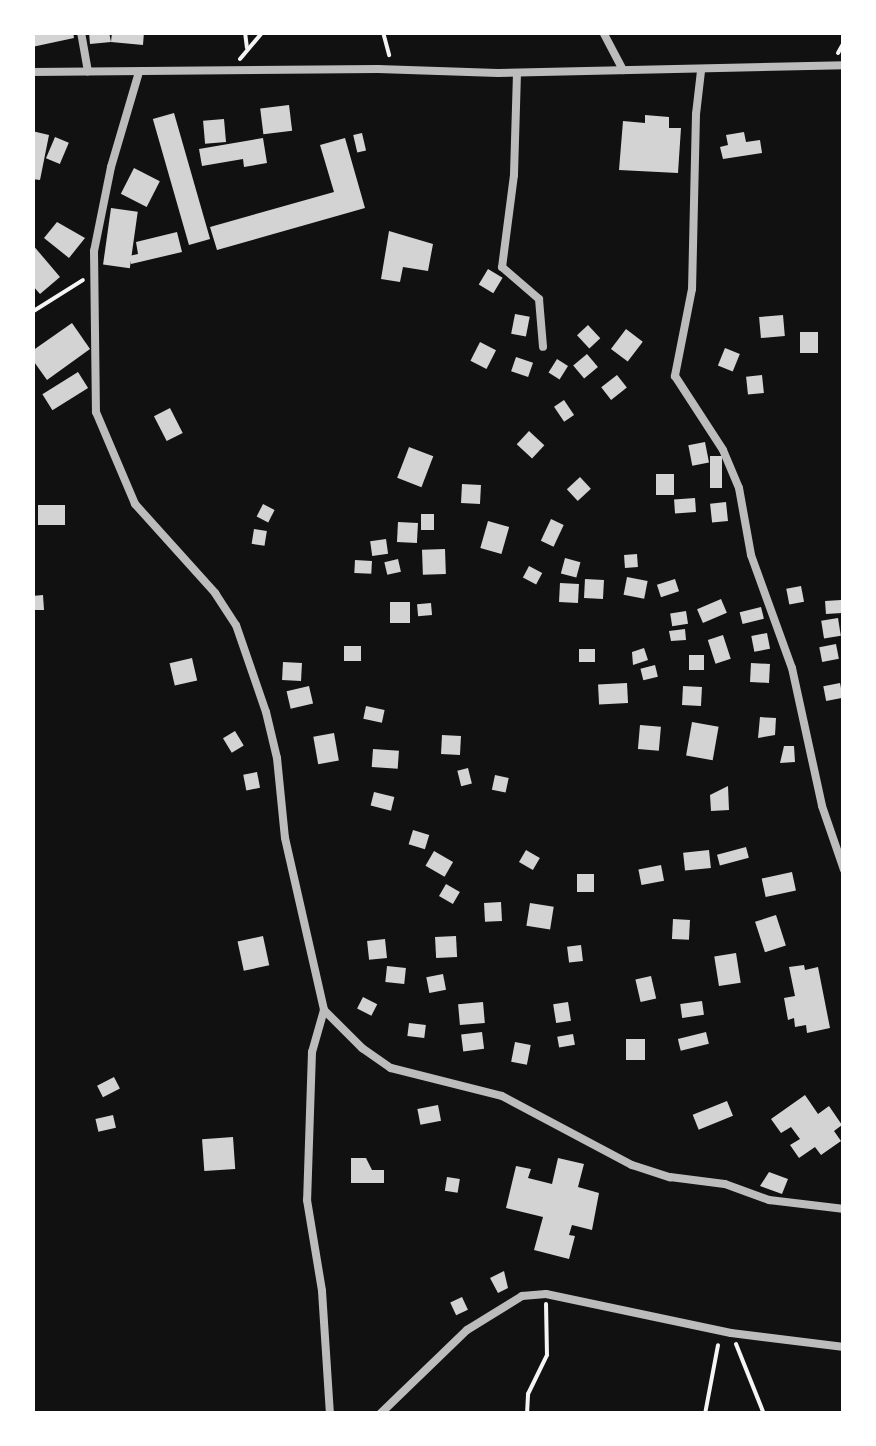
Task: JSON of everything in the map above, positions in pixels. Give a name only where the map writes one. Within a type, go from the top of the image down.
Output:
[{"type":"street","points":[[81,32],[88,71]]},
{"type":"street","points":[[603,32],[622,70]]},
{"type":"street","points":[[32,72],[516,73],[844,65]]},
{"type":"street","points":[[702,71],[696,114],[692,289],[675,376],[723,450],[739,488],[751,555],[792,668],[822,806],[844,870]]},
{"type":"street","points":[[139,72],[111,167],[94,273],[96,412],[135,504],[215,593],[236,624],[277,758],[285,838],[324,1010],[312,1052],[307,1200],[322,1291],[330,1414]]},
{"type":"street","points":[[516,73],[514,175],[502,267],[539,299],[543,347]]},
{"type":"street","points":[[324,1010],[362,1048],[391,1068],[502,1096],[632,1165],[670,1177],[725,1184],[769,1200],[844,1209]]},
{"type":"street","points":[[380,1414],[467,1330],[522,1296],[546,1294],[726,1332],[844,1346]]},
{"type":"path","points":[[245,32],[248,48]]},
{"type":"path","points":[[233,71],[263,32]]},
{"type":"path","points":[[383,32],[392,70]]},
{"type":"path","points":[[32,312],[94,273]]},
{"type":"path","points":[[526,1414],[528,1394],[546,1355],[546,1294]]},
{"type":"path","points":[[705,1414],[726,1332]]},
{"type":"path","points":[[726,1332],[764,1414]]},
{"type":"building","points":[[32,32],[73,32],[74,38],[32,47]]},
{"type":"building","points":[[89,32],[109,32],[111,42],[90,44]]},
{"type":"building","points":[[112,32],[144,32],[143,45],[111,42]]},
{"type":"building","points":[[289,105],[292,131],[263,134],[260,109]]},
{"type":"building","points":[[174,113],[210,239],[189,245],[153,119]]},
{"type":"building","points":[[645,115],[669,117],[669,128],[681,128],[678,173],[619,170],[623,121],[645,123]]},
{"type":"building","points":[[224,119],[226,142],[205,144],[203,121]]},
{"type":"building","points":[[32,131],[49,135],[40,180],[32,179]]},
{"type":"building","points":[[744,132],[746,142],[760,140],[762,153],[723,159],[720,147],[728,145],[726,135]]},
{"type":"building","points":[[362,133],[366,151],[357,153],[353,135]]},
{"type":"building","points":[[55,137],[69,143],[60,164],[46,158]]},
{"type":"building","points":[[263,138],[267,163],[244,167],[243,159],[202,166],[199,149]]},
{"type":"building","points":[[345,138],[365,208],[217,250],[210,227],[334,192],[320,145]]},
{"type":"building","points":[[134,168],[160,181],[147,207],[121,194]]},
{"type":"building","points":[[111,208],[138,212],[130,268],[103,264]]},
{"type":"building","points":[[57,222],[85,238],[69,258],[44,238]]},
{"type":"building","points":[[389,231],[433,244],[428,271],[403,267],[400,282],[381,279]]},
{"type":"building","points":[[177,232],[182,252],[131,264],[129,256],[138,254],[136,242]]},
{"type":"building","points":[[32,244],[60,277],[40,294],[32,285]]},
{"type":"building","points":[[488,269],[503,278],[493,293],[479,284]]},
{"type":"building","points":[[515,314],[530,317],[526,336],[511,334]]},
{"type":"building","points":[[783,315],[785,336],[761,338],[759,317]]},
{"type":"building","points":[[72,323],[90,349],[47,380],[32,359],[32,351]]},
{"type":"building","points":[[588,325],[600,338],[589,348],[577,335]]},
{"type":"building","points":[[626,329],[643,342],[628,362],[611,349]]},
{"type":"building","points":[[800,332],[818,332],[818,353],[800,353]]},
{"type":"building","points":[[480,342],[496,350],[487,369],[470,361]]},
{"type":"building","points":[[725,348],[740,354],[733,372],[718,366]]},
{"type":"building","points":[[587,354],[598,367],[584,379],[573,366]]},
{"type":"building","points":[[516,357],[533,363],[528,377],[511,371]]},
{"type":"building","points":[[557,359],[568,366],[560,379],[549,373]]},
{"type":"building","points":[[78,372],[88,388],[52,410],[42,394]]},
{"type":"building","points":[[617,375],[627,388],[611,400],[601,387]]},
{"type":"building","points":[[762,375],[764,393],[748,395],[746,377]]},
{"type":"building","points":[[564,400],[574,415],[564,422],[554,407]]},
{"type":"building","points":[[170,408],[183,433],[167,441],[154,416]]},
{"type":"building","points":[[529,431],[544,445],[532,458],[517,444]]},
{"type":"building","points":[[705,442],[709,463],[692,466],[688,445]]},
{"type":"building","points":[[409,447],[433,456],[421,487],[397,478]]},
{"type":"building","points":[[710,456],[722,456],[722,488],[710,488]]},
{"type":"building","points":[[656,474],[674,474],[674,495],[656,495]]},
{"type":"building","points":[[580,477],[591,489],[578,501],[567,489]]},
{"type":"building","points":[[462,484],[481,485],[480,504],[461,503]]},
{"type":"building","points":[[695,498],[696,512],[675,513],[674,499]]},
{"type":"building","points":[[726,502],[728,521],[712,523],[710,504]]},
{"type":"building","points":[[263,504],[275,510],[268,522],[257,516]]},
{"type":"building","points":[[38,505],[65,505],[65,525],[38,525]]},
{"type":"building","points":[[421,514],[434,514],[434,530],[421,530]]},
{"type":"building","points":[[551,519],[564,525],[554,547],[541,541]]},
{"type":"building","points":[[488,521],[509,527],[501,554],[480,548]]},
{"type":"building","points":[[398,522],[418,523],[417,543],[397,542]]},
{"type":"building","points":[[254,529],[267,531],[264,546],[252,544]]},
{"type":"building","points":[[386,539],[388,554],[372,556],[370,541]]},
{"type":"building","points":[[445,549],[446,574],[423,575],[422,550]]},
{"type":"building","points":[[637,554],[638,567],[625,568],[624,555]]},
{"type":"building","points":[[565,558],[580,562],[576,578],[561,573]]},
{"type":"building","points":[[398,559],[401,572],[387,575],[384,562]]},
{"type":"building","points":[[355,560],[372,561],[371,574],[354,573]]},
{"type":"building","points":[[529,566],[542,573],[536,585],[523,577]]},
{"type":"building","points":[[627,577],[648,581],[644,599],[624,595]]},
{"type":"building","points":[[585,579],[604,580],[603,599],[584,598]]},
{"type":"building","points":[[675,579],[679,591],[661,597],[657,585]]},
{"type":"building","points":[[560,583],[579,584],[578,603],[559,602]]},
{"type":"building","points":[[801,586],[804,602],[789,605],[786,589]]},
{"type":"building","points":[[43,595],[44,610],[32,610],[32,596]]},
{"type":"building","points":[[721,599],[727,613],[703,623],[697,609]]},
{"type":"building","points":[[841,600],[842,613],[826,614],[825,601]]},
{"type":"building","points":[[390,602],[410,602],[410,623],[390,623]]},
{"type":"building","points":[[431,603],[432,615],[418,616],[417,604]]},
{"type":"building","points":[[761,607],[764,619],[743,624],[740,612]]},
{"type":"building","points":[[686,611],[688,624],[672,626],[670,614]]},
{"type":"building","points":[[838,618],[841,636],[824,638],[821,621]]},
{"type":"building","points":[[685,629],[686,640],[671,641],[669,631]]},
{"type":"building","points":[[767,633],[770,649],[754,652],[751,636]]},
{"type":"building","points":[[723,635],[731,659],[716,664],[708,640]]},
{"type":"building","points":[[836,644],[839,659],[822,662],[819,647]]},
{"type":"building","points":[[344,646],[361,646],[361,661],[344,661]]},
{"type":"building","points":[[644,648],[648,660],[633,665],[632,652]]},
{"type":"building","points":[[579,649],[595,649],[595,662],[579,662]]},
{"type":"building","points":[[689,655],[704,655],[704,670],[689,670]]},
{"type":"building","points":[[192,658],[197,680],[175,686],[170,663]]},
{"type":"building","points":[[283,662],[302,663],[301,681],[282,680]]},
{"type":"building","points":[[751,663],[770,664],[769,683],[750,682]]},
{"type":"building","points":[[655,665],[658,677],[643,680],[640,669]]},
{"type":"building","points":[[627,683],[628,703],[599,704],[598,685]]},
{"type":"building","points":[[840,683],[843,698],[826,701],[823,686]]},
{"type":"building","points":[[309,686],[313,704],[291,709],[287,691]]},
{"type":"building","points":[[683,686],[702,687],[701,706],[682,705]]},
{"type":"building","points":[[366,706],[385,710],[382,723],[363,719]]},
{"type":"building","points":[[760,717],[776,718],[775,735],[758,738]]},
{"type":"building","points":[[692,722],[719,727],[713,760],[686,755]]},
{"type":"building","points":[[640,725],[661,727],[659,751],[638,749]]},
{"type":"building","points":[[235,731],[244,746],[232,753],[223,738]]},
{"type":"building","points":[[334,733],[339,761],[318,764],[313,737]]},
{"type":"building","points":[[442,735],[461,736],[460,755],[441,754]]},
{"type":"building","points":[[784,746],[794,746],[795,762],[780,763]]},
{"type":"building","points":[[373,749],[399,751],[398,769],[372,767]]},
{"type":"building","points":[[468,768],[472,784],[461,786],[457,771]]},
{"type":"building","points":[[257,772],[260,788],[246,790],[243,775]]},
{"type":"building","points":[[495,775],[509,778],[506,793],[492,790]]},
{"type":"building","points":[[728,786],[729,810],[711,811],[710,795]]},
{"type":"building","points":[[374,792],[394,797],[391,811],[371,806]]},
{"type":"building","points":[[413,830],[429,835],[425,849],[409,844]]},
{"type":"building","points":[[746,847],[749,858],[720,865],[717,855]]},
{"type":"building","points":[[526,850],[540,858],[533,870],[519,862]]},
{"type":"building","points":[[709,850],[711,868],[685,871],[683,853]]},
{"type":"building","points":[[434,851],[453,862],[445,877],[426,866]]},
{"type":"building","points":[[661,865],[664,881],[641,885],[638,869]]},
{"type":"building","points":[[792,872],[796,891],[766,897],[762,878]]},
{"type":"building","points":[[577,874],[594,874],[594,892],[577,892]]},
{"type":"building","points":[[446,884],[460,892],[453,904],[439,896]]},
{"type":"building","points":[[501,902],[502,921],[485,922],[484,903]]},
{"type":"building","points":[[530,903],[554,907],[550,929],[526,926]]},
{"type":"building","points":[[776,915],[786,945],[765,952],[755,922]]},
{"type":"building","points":[[673,919],[690,920],[689,940],[672,939]]},
{"type":"building","points":[[263,936],[269,965],[244,971],[238,941]]},
{"type":"building","points":[[456,936],[457,957],[436,958],[435,937]]},
{"type":"building","points":[[385,939],[387,958],[369,960],[367,941]]},
{"type":"building","points":[[581,945],[583,961],[569,963],[567,947]]},
{"type":"building","points":[[736,953],[741,983],[719,986],[714,956]]},
{"type":"building","points":[[804,965],[805,970],[818,967],[830,1028],[807,1033],[806,1025],[795,1027],[794,1018],[788,1020],[784,998],[795,996],[789,967]]},
{"type":"building","points":[[387,966],[406,968],[404,984],[385,982]]},
{"type":"building","points":[[443,974],[446,990],[429,993],[426,977]]},
{"type":"building","points":[[651,976],[656,998],[641,1002],[635,980]]},
{"type":"building","points":[[363,997],[377,1004],[371,1016],[357,1009]]},
{"type":"building","points":[[702,1001],[704,1015],[682,1018],[680,1004]]},
{"type":"building","points":[[483,1002],[485,1023],[460,1025],[458,1004]]},
{"type":"building","points":[[568,1002],[571,1021],[556,1023],[553,1004]]},
{"type":"building","points":[[409,1023],[426,1025],[424,1038],[407,1036]]},
{"type":"building","points":[[482,1032],[484,1049],[463,1051],[461,1035]]},
{"type":"building","points":[[706,1032],[709,1044],[681,1051],[678,1039]]},
{"type":"building","points":[[573,1034],[575,1045],[559,1048],[557,1037]]},
{"type":"building","points":[[626,1039],[645,1039],[645,1060],[626,1060]]},
{"type":"building","points":[[515,1042],[531,1045],[527,1065],[511,1062]]},
{"type":"building","points":[[114,1077],[120,1089],[103,1097],[97,1086]]},
{"type":"building","points":[[805,1095],[818,1114],[829,1106],[842,1125],[834,1131],[841,1141],[821,1155],[815,1147],[799,1158],[790,1145],[800,1139],[791,1127],[781,1133],[771,1119]]},
{"type":"building","points":[[727,1101],[733,1116],[699,1130],[693,1115]]},
{"type":"building","points":[[438,1105],[441,1121],[420,1125],[417,1109]]},
{"type":"building","points":[[113,1115],[116,1128],[98,1132],[95,1119]]},
{"type":"building","points":[[233,1137],[235,1169],[204,1171],[202,1139]]},
{"type":"building","points":[[351,1158],[366,1158],[372,1170],[384,1170],[384,1183],[351,1183]]},
{"type":"building","points":[[558,1158],[584,1164],[578,1187],[599,1193],[592,1230],[572,1225],[569,1235],[575,1236],[569,1259],[534,1250],[543,1217],[506,1208],[516,1166],[531,1169],[528,1178],[552,1184]]},
{"type":"building","points":[[769,1172],[788,1179],[782,1194],[760,1186]]},
{"type":"building","points":[[447,1177],[460,1179],[458,1193],[445,1191]]},
{"type":"building","points":[[504,1271],[508,1288],[498,1293],[490,1278]]},
{"type":"building","points":[[462,1297],[468,1310],[456,1315],[450,1302]]}]
